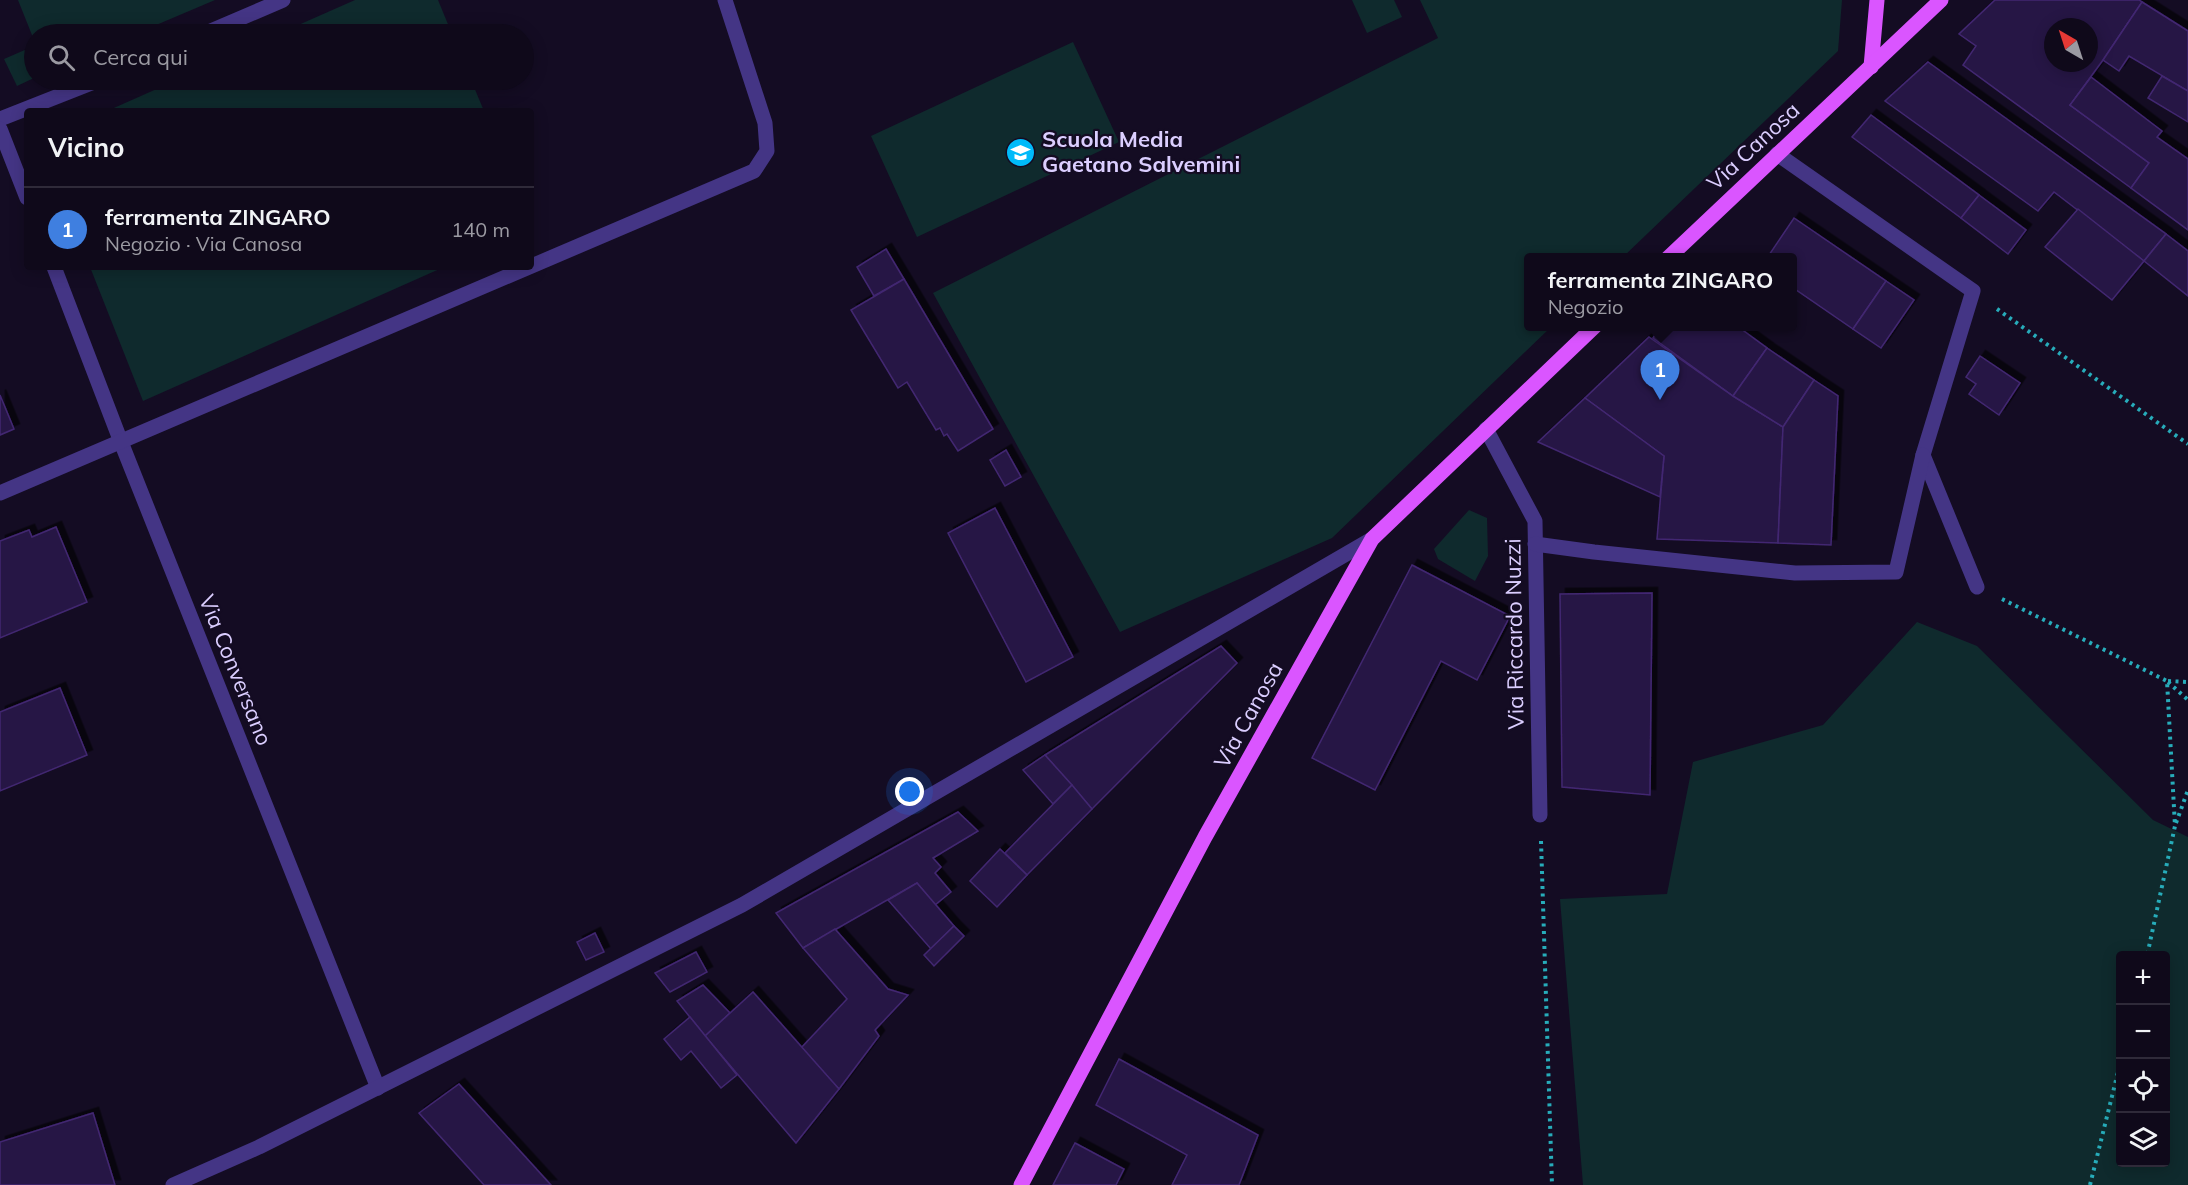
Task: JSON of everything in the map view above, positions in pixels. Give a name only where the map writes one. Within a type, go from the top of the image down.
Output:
[{"type":"main road","points":[[1870,67],[1877,0]]},
{"type":"main road","name":"Via Canosa","points":[[1673,253],[1941,0]]},
{"type":"main road","name":"Via Canosa","points":[[1021,1185],[1205,837],[1372,539],[1590,331]]},
{"type":"street","points":[[228,24],[284,0]]},
{"type":"street","points":[[534,265],[754,171],[767,151],[765,123],[725,0]]},
{"type":"street","points":[[28,108],[74,90]]},
{"type":"street","points":[[0,119],[24,110]]},
{"type":"street","points":[[0,129],[24,190]]},
{"type":"street","points":[[1535,544],[1795,573],[1896,572],[1923,454],[1972,291],[1777,154]]},
{"type":"street","name":"Via Conversano","points":[[55,270],[121,442],[378,1088]]},
{"type":"street","points":[[0,493],[523,270]]},
{"type":"street","name":"Via Riccardo Nuzzi","points":[[1486,429],[1535,521],[1540,814]]},
{"type":"street","points":[[1923,454],[1977,587]]},
{"type":"street","points":[[173,1185],[259,1147],[742,905],[1372,539]]},
{"type":"path","points":[[1972,291],[2188,444]]},
{"type":"path","points":[[1977,587],[2167,681],[2188,700]]},
{"type":"path","points":[[2167,681],[2188,682]]},
{"type":"path","points":[[2167,681],[2175,826]]},
{"type":"path","points":[[2148,951],[2175,826],[2188,790]]},
{"type":"path","points":[[1540,814],[1552,1185]]},
{"type":"path","points":[[2090,1185],[2116,1084]]},
{"type":"green space","points":[[18,0],[215,0],[159,24],[28,24]]},
{"type":"green space","points":[[355,0],[438,0],[448,24],[301,24]]},
{"type":"green space","points":[[1352,0],[1394,0],[1402,17],[1367,33]]},
{"type":"green space","points":[[1420,0],[1842,0],[1838,51],[1627,253],[1524,253],[1524,331],[1547,331],[1332,538],[1120,632],[933,293],[1438,38]]},
{"type":"green space","points":[[1073,42],[1119,142],[917,237],[871,136]]},
{"type":"green space","points":[[24,50],[24,83],[17,86],[4,59]]},
{"type":"green space","points":[[154,90],[475,90],[483,108],[114,108]]},
{"type":"green space","points":[[91,270],[437,270],[143,401]]},
{"type":"green space","points":[[1469,510],[1487,518],[1488,556],[1475,581],[1438,559],[1434,549]]},
{"type":"green space","points":[[1917,622],[1977,646],[2153,820],[2188,837],[2188,1185],[1583,1185],[1560,899],[1667,894],[1693,762],[1823,725]]},
{"type":"building","points":[[1995,0],[2139,0],[2142,2],[2098,67],[2098,18],[2044,18],[2044,72],[2094,72],[2070,105],[2149,163],[2131,188],[1963,65],[1976,46],[1959,34]]},
{"type":"building","points":[[2142,2],[2188,31],[2188,91],[2129,56],[2119,71],[2103,60]]},
{"type":"building","points":[[1928,62],[2166,234],[2144,261],[2054,192],[2038,211],[1885,101]]},
{"type":"building","points":[[2162,76],[2188,91],[2188,122],[2148,98]]},
{"type":"building","points":[[2091,77],[2162,131],[2157,137],[2188,159],[2188,230],[2131,188],[2149,163],[2070,105]]},
{"type":"building","points":[[1871,115],[1979,195],[1961,218],[1852,137]]},
{"type":"building","points":[[1979,195],[2026,230],[2008,254],[1961,218]]},
{"type":"building","points":[[2078,209],[2144,261],[2112,300],[2045,247]]},
{"type":"building","points":[[1794,218],[1886,281],[1853,329],[1797,290],[1797,253],[1770,253]]},
{"type":"building","points":[[2166,234],[2188,251],[2188,296],[2144,261]]},
{"type":"building","points":[[886,249],[904,279],[874,296],[857,267]]},
{"type":"building","points":[[904,279],[993,429],[958,451],[947,434],[944,436],[940,428],[936,430],[907,382],[898,388],[851,310]]},
{"type":"building","points":[[1886,281],[1914,300],[1881,348],[1853,329]]},
{"type":"building","points":[[1658,331],[1744,331],[1767,348],[1733,396],[1653,338]]},
{"type":"building","points":[[1649,337],[1733,396],[1783,427],[1778,543],[1657,539],[1664,456],[1585,398]]},
{"type":"building","points":[[1767,348],[1814,380],[1783,427],[1733,396]]},
{"type":"building","points":[[1980,356],[2020,383],[1999,415],[1969,394],[1976,384],[1966,377]]},
{"type":"building","points":[[1814,380],[1838,396],[1831,545],[1778,543],[1783,427]]},
{"type":"building","points":[[0,395],[14,429],[0,435]]},
{"type":"building","points":[[1585,398],[1664,456],[1660,497],[1538,442]]},
{"type":"building","points":[[1006,450],[1021,477],[1005,486],[990,460]]},
{"type":"building","points":[[995,508],[1073,657],[1026,682],[948,533]]},
{"type":"building","points":[[56,527],[87,602],[0,638],[0,541],[29,530],[32,537]]},
{"type":"building","points":[[1412,565],[1510,616],[1477,680],[1441,661],[1375,790],[1312,758]]},
{"type":"building","points":[[1652,593],[1650,795],[1562,787],[1560,594]]},
{"type":"building","points":[[1221,646],[1237,663],[1092,809],[1045,755]]},
{"type":"building","points":[[60,688],[87,755],[0,791],[0,712]]},
{"type":"building","points":[[1045,755],[1072,785],[1053,804],[1023,770]]},
{"type":"building","points":[[1072,785],[1092,809],[1027,875],[1005,853]]},
{"type":"building","points":[[958,812],[978,831],[933,858],[941,867],[935,873],[951,892],[935,905],[917,883],[803,948],[776,913]]},
{"type":"building","points":[[1000,849],[1027,875],[997,907],[970,881]]},
{"type":"building","points":[[917,883],[954,926],[931,949],[888,900]]},
{"type":"building","points":[[954,926],[964,936],[934,966],[924,955]]},
{"type":"building","points":[[835,929],[888,989],[908,995],[875,1030],[879,1036],[839,1089],[801,1048],[847,999],[803,948]]},
{"type":"building","points":[[595,933],[604,952],[586,960],[577,942]]},
{"type":"building","points":[[696,952],[707,972],[670,992],[655,973]]},
{"type":"building","points":[[703,985],[730,1013],[705,1036],[677,1001]]},
{"type":"building","points":[[753,992],[839,1089],[796,1143],[705,1036]]},
{"type":"building","points":[[690,1017],[737,1075],[721,1088],[691,1051],[681,1060],[664,1039]]},
{"type":"building","points":[[1119,1059],[1258,1135],[1239,1185],[1172,1185],[1187,1155],[1096,1105]]},
{"type":"building","points":[[459,1084],[551,1185],[484,1185],[419,1113]]},
{"type":"building","points":[[93,1113],[115,1185],[0,1185],[0,1142]]},
{"type":"building","points":[[1075,1143],[1124,1169],[1116,1185],[1053,1185]]},
{"type":"place","name":"Scuola Media Gaetano Salvemini","points":[[1021,152]]},
{"type":"place","name":"ferramenta ZINGARO","points":[[1660,400]]}]
